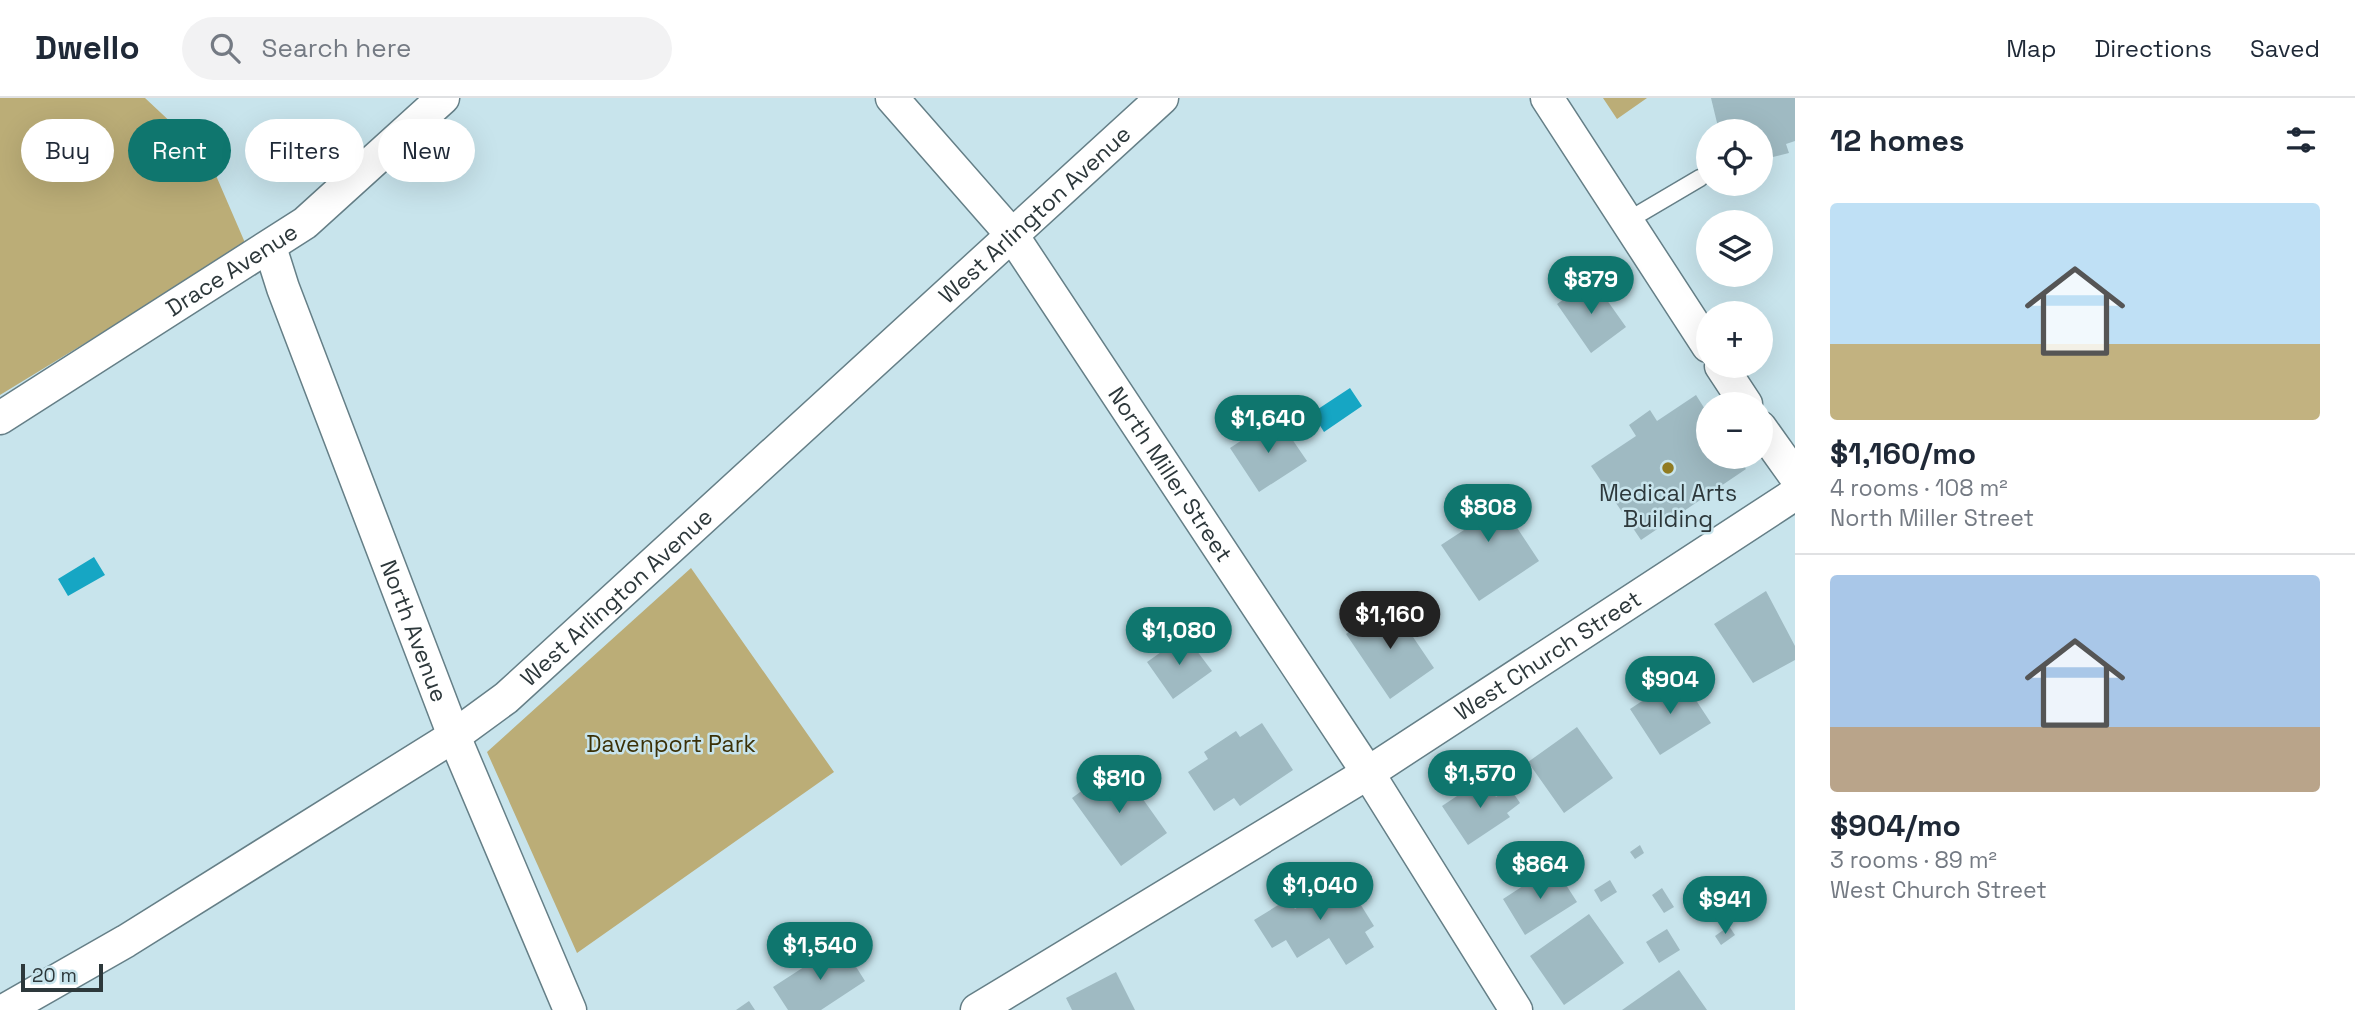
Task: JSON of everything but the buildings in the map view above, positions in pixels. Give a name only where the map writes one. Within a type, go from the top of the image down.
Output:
[{"type":"street","name":"Drace Avenue","points":[[0,418],[305,223],[443,98]]},
{"type":"street","name":"North Miller Street","points":[[892,98],[1012,234],[1368,773],[1516,1010]]},
{"type":"street","name":"West Arlington Avenue","points":[[5,1010],[127,941],[454,736],[506,698],[1162,98]]},
{"type":"street","points":[[1547,98],[1696,327]]},
{"type":"street","name":"North Avenue","points":[[270,247],[283,288],[454,736],[570,1010]]},
{"type":"street","points":[[1773,446],[1795,477]]},
{"type":"street","name":"West Church Street","points":[[977,1010],[1368,773],[1795,494]]},
{"type":"lane","points":[[1627,221],[1696,180]]},
{"type":"green space","points":[[0,98],[145,98],[167,119],[128,119],[128,182],[219,182],[246,245],[0,395]]},
{"type":"green space","points":[[1603,98],[1647,98],[1617,119]]},
{"type":"green space","name":"Davenport Park","points":[[691,568],[834,772],[577,953],[487,752]]},
{"type":"water","points":[[1350,388],[1362,406],[1324,432],[1312,413]]},
{"type":"water","points":[[94,557],[105,575],[68,596],[58,579]]},
{"type":"place","name":"Medical Arts Building","points":[[1668,468]]}]
